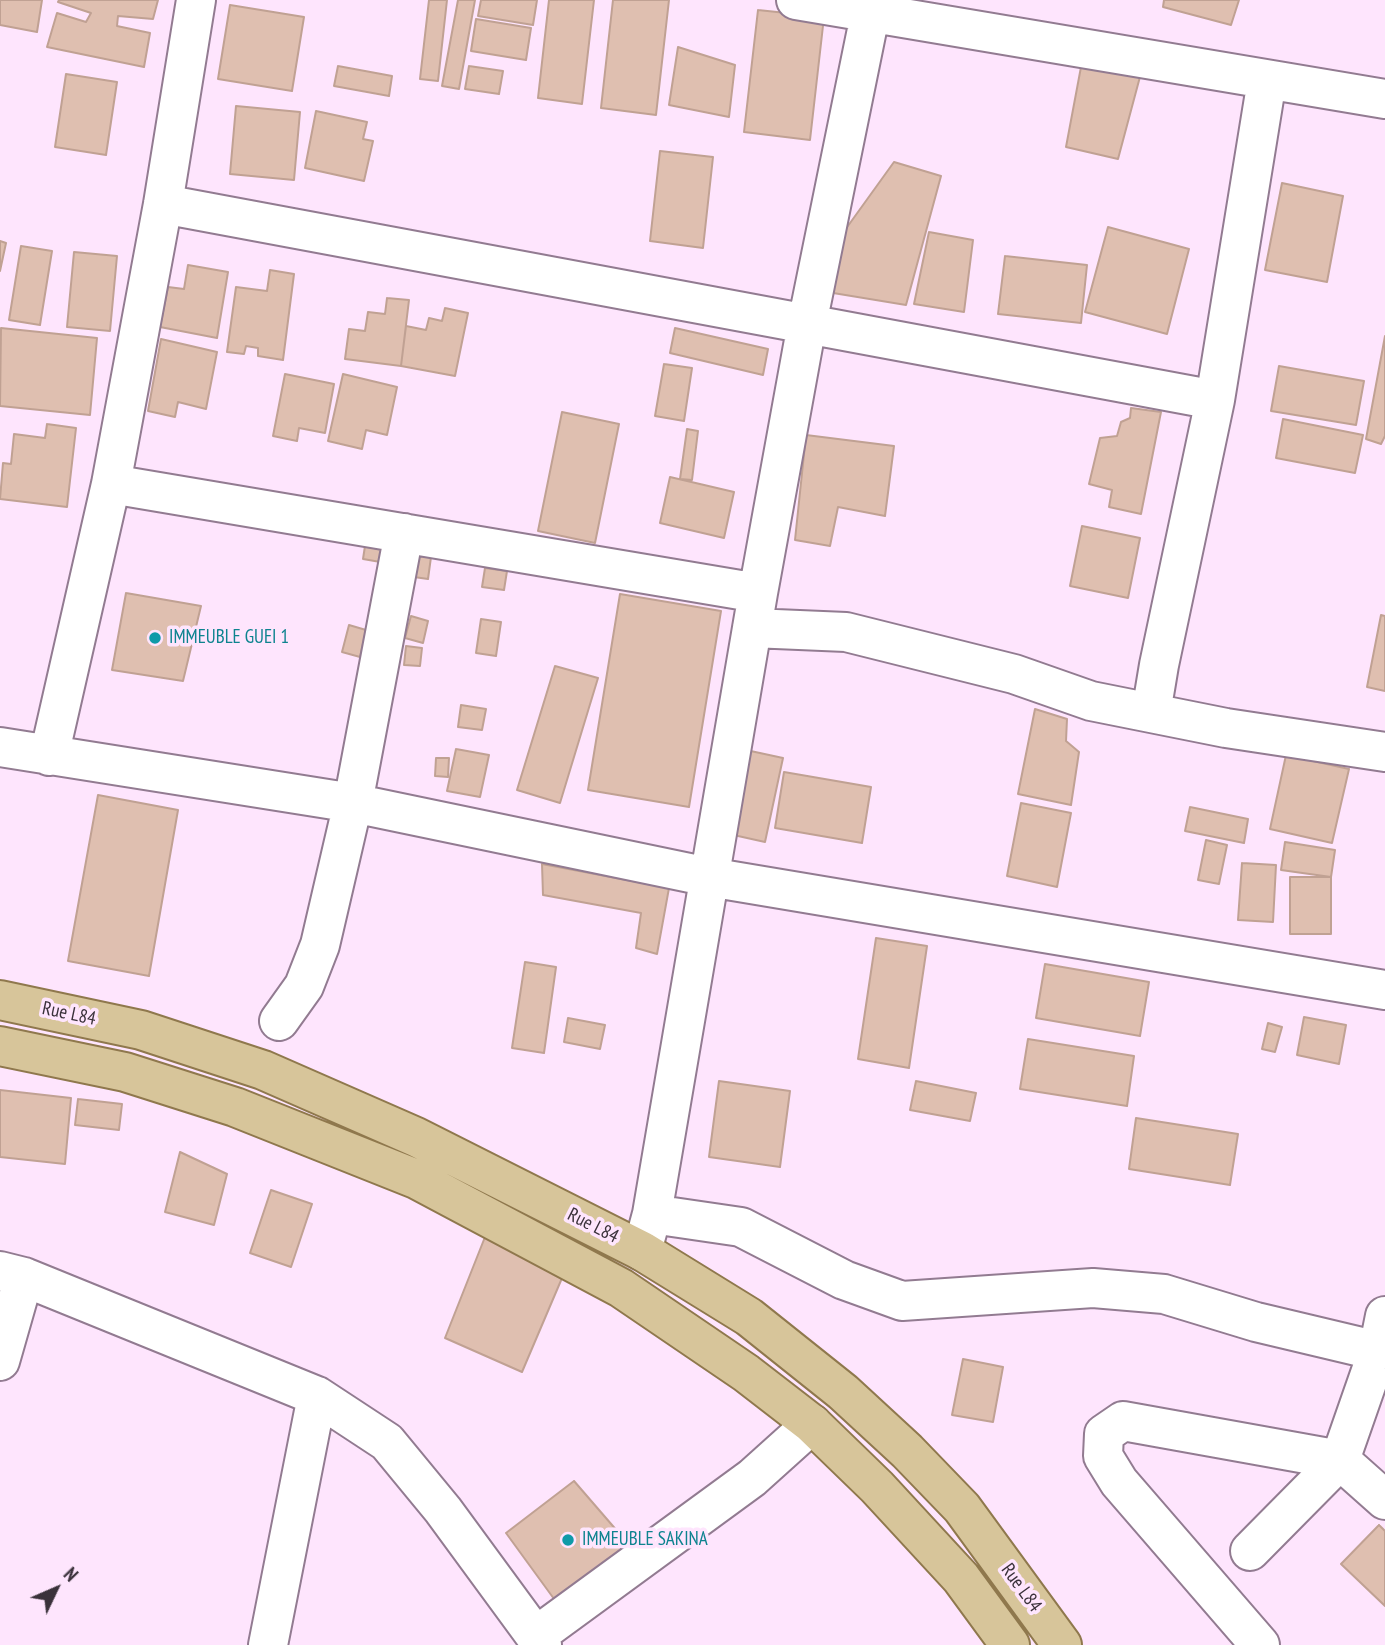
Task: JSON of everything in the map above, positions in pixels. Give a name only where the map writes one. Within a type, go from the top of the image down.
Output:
[{"type":"main road","name":"Rue L84","points":[[0,1000],[141,1030],[263,1070],[416,1137],[642,1251],[749,1317],[843,1392],[907,1451],[962,1508],[1062,1645]]},
{"type":"main road","points":[[0,1046],[125,1072],[235,1107],[416,1179],[621,1288],[746,1373],[812,1424],[877,1487],[961,1578],[1010,1645]]},
{"type":"street","points":[[50,756],[111,484],[163,204],[196,0]]},
{"type":"street","points":[[796,0],[872,7],[1267,80],[1385,99]]},
{"type":"street","points":[[642,1251],[652,1214],[755,610],[807,324],[872,7]]},
{"type":"street","points":[[1151,713],[1215,400],[1267,80]]},
{"type":"street","points":[[163,204],[1215,400]]},
{"type":"street","points":[[111,484],[404,533],[846,632],[1014,674],[1091,701],[1226,728],[1385,752]]},
{"type":"street","points":[[279,1021],[304,986],[320,944],[353,803],[404,533]]},
{"type":"street","points":[[0,747],[353,803],[709,877],[1385,990]]},
{"type":"street","points":[[652,1214],[741,1227],[844,1280],[902,1301],[1093,1288],[1164,1294],[1256,1322],[1381,1333],[1340,1460],[1250,1551]]},
{"type":"street","points":[[0,1362],[12,1274],[317,1396],[387,1442],[443,1510],[539,1641],[752,1478],[812,1424]]},
{"type":"street","points":[[268,1645],[317,1396]]},
{"type":"street","points":[[1260,1645],[1119,1482],[1103,1456],[1104,1434],[1123,1421],[1340,1460],[1385,1500]]},
{"type":"building","points":[[0,0],[42,0],[37,32],[0,25]]},
{"type":"building","points":[[158,0],[153,19],[118,16],[117,26],[150,33],[144,67],[47,47],[57,13],[86,22],[91,13],[58,2]]},
{"type":"building","points":[[429,0],[447,0],[438,81],[420,79]]},
{"type":"building","points":[[458,0],[475,0],[459,89],[442,86]]},
{"type":"building","points":[[481,0],[537,0],[533,25],[478,16]]},
{"type":"building","points":[[549,0],[594,0],[582,104],[538,98]]},
{"type":"building","points":[[613,0],[669,0],[656,115],[601,108]]},
{"type":"building","points":[[1164,0],[1239,0],[1231,25],[1163,7]]},
{"type":"building","points":[[230,5],[304,17],[292,91],[218,79]]},
{"type":"building","points":[[758,10],[824,17],[810,140],[744,132]]},
{"type":"building","points":[[476,19],[531,28],[526,60],[471,51]]},
{"type":"building","points":[[678,47],[735,65],[729,117],[669,105]]},
{"type":"building","points":[[338,66],[392,76],[389,96],[334,86]]},
{"type":"building","points":[[469,66],[503,71],[499,94],[465,89]]},
{"type":"building","points":[[1081,67],[1141,73],[1118,159],[1066,147]]},
{"type":"building","points":[[66,74],[117,82],[106,155],[55,147]]},
{"type":"building","points":[[236,106],[300,112],[294,180],[230,174]]},
{"type":"building","points":[[316,111],[367,122],[363,139],[373,141],[364,181],[305,168]]},
{"type":"building","points":[[660,151],[713,157],[703,248],[650,241]]},
{"type":"building","points":[[894,162],[941,176],[906,305],[821,291],[827,255]]},
{"type":"building","points":[[1282,183],[1343,196],[1327,282],[1265,270]]},
{"type":"building","points":[[1108,227],[1189,249],[1167,334],[1085,312]]},
{"type":"building","points":[[929,232],[973,240],[964,312],[914,304]]},
{"type":"building","points":[[0,241],[6,243],[0,271]]},
{"type":"building","points":[[21,246],[52,251],[40,325],[9,320]]},
{"type":"building","points":[[74,252],[117,256],[110,331],[67,327]]},
{"type":"building","points":[[1005,256],[1087,265],[1081,323],[998,314]]},
{"type":"building","points":[[188,265],[228,272],[217,338],[160,327],[168,287],[184,289]]},
{"type":"building","points":[[270,270],[294,274],[283,360],[258,356],[258,348],[246,346],[244,354],[227,352],[236,287],[267,291]]},
{"type":"building","points":[[387,298],[409,300],[401,366],[345,359],[349,329],[365,331],[368,312],[385,314]]},
{"type":"building","points":[[445,308],[468,313],[455,376],[401,366],[406,326],[426,330],[429,318],[442,321]]},
{"type":"building","points":[[1,328],[97,338],[90,415],[0,406]]},
{"type":"building","points":[[675,328],[768,349],[763,375],[670,353]]},
{"type":"building","points":[[1385,336],[1385,436],[1381,444],[1366,439]]},
{"type":"building","points":[[161,339],[217,352],[206,409],[178,402],[175,417],[148,411]]},
{"type":"building","points":[[664,364],[692,368],[684,421],[655,416]]},
{"type":"building","points":[[1279,366],[1364,381],[1356,425],[1271,411]]},
{"type":"building","points":[[285,374],[334,384],[325,433],[299,428],[297,441],[273,436]]},
{"type":"building","points":[[343,374],[397,387],[387,435],[366,430],[362,449],[328,441]]},
{"type":"building","points":[[1131,408],[1161,412],[1141,514],[1109,507],[1112,490],[1089,484],[1100,438],[1117,436],[1121,422],[1130,418]]},
{"type":"building","points":[[562,412],[619,424],[595,543],[538,531]]},
{"type":"building","points":[[1283,419],[1363,435],[1355,473],[1276,458]]},
{"type":"building","points":[[47,424],[76,428],[67,507],[0,499],[3,463],[11,464],[14,434],[45,438]]},
{"type":"building","points":[[687,429],[698,431],[692,480],[680,479]]},
{"type":"building","points":[[806,435],[894,446],[885,516],[838,507],[830,546],[795,540]]},
{"type":"building","points":[[670,477],[734,492],[724,538],[660,523]]},
{"type":"building","points":[[1082,526],[1140,538],[1128,598],[1070,586]]},
{"type":"building","points":[[365,546],[387,551],[386,563],[363,559]]},
{"type":"building","points":[[416,556],[431,557],[428,579],[414,577]]},
{"type":"building","points":[[485,568],[507,571],[504,590],[482,587]]},
{"type":"building","name":"IMMEUBLE GUEI 1","points":[[126,593],[201,606],[183,681],[112,670]]},
{"type":"building","points":[[620,594],[721,611],[689,807],[588,790]]},
{"type":"building","points":[[1381,615],[1385,616],[1385,691],[1367,687]]},
{"type":"building","points":[[411,616],[428,621],[423,643],[405,638]]},
{"type":"building","points":[[481,619],[501,622],[496,656],[476,653]]},
{"type":"building","points":[[349,625],[366,630],[360,657],[342,652]]},
{"type":"building","points":[[406,646],[422,648],[420,666],[404,665]]},
{"type":"building","points":[[555,666],[598,678],[560,803],[517,790]]},
{"type":"building","points":[[461,705],[486,709],[482,730],[458,727]]},
{"type":"building","points":[[1035,709],[1067,719],[1066,741],[1079,752],[1071,805],[1018,794]]},
{"type":"building","points":[[456,749],[489,755],[480,797],[447,791]]},
{"type":"building","points":[[746,750],[783,758],[765,842],[729,834]]},
{"type":"building","points":[[1286,755],[1349,769],[1332,843],[1270,829]]},
{"type":"building","points":[[436,758],[449,758],[448,777],[435,776]]},
{"type":"building","points":[[784,772],[871,787],[862,843],[775,828]]},
{"type":"building","points":[[98,795],[178,810],[149,976],[68,961]]},
{"type":"building","points":[[1021,803],[1071,813],[1057,887],[1007,876]]},
{"type":"building","points":[[1190,807],[1248,819],[1244,843],[1185,831]]},
{"type":"building","points":[[1206,840],[1227,845],[1219,884],[1198,880]]},
{"type":"building","points":[[1285,842],[1335,850],[1331,877],[1281,870]]},
{"type":"building","points":[[1242,863],[1276,865],[1273,922],[1238,920]]},
{"type":"building","points":[[542,864],[669,888],[657,954],[636,948],[641,913],[543,895]]},
{"type":"building","points":[[1290,877],[1331,877],[1331,934],[1290,934]]},
{"type":"building","points":[[876,938],[927,946],[909,1068],[858,1059]]},
{"type":"building","points":[[525,962],[556,967],[544,1053],[512,1048]]},
{"type":"building","points":[[1045,964],[1149,982],[1140,1036],[1036,1018]]},
{"type":"building","points":[[1304,1017],[1346,1025],[1339,1064],[1297,1055]]},
{"type":"building","points":[[568,1018],[605,1025],[600,1049],[564,1042]]},
{"type":"building","points":[[1268,1023],[1282,1027],[1275,1052],[1262,1049]]},
{"type":"building","points":[[1028,1039],[1134,1056],[1127,1106],[1020,1089]]},
{"type":"building","points":[[719,1081],[790,1091],[780,1167],[709,1157]]},
{"type":"building","points":[[916,1081],[976,1093],[970,1121],[910,1110]]},
{"type":"building","points":[[0,1090],[71,1098],[65,1164],[0,1157]]},
{"type":"building","points":[[78,1099],[122,1104],[119,1130],[75,1125]]},
{"type":"building","points":[[1136,1118],[1238,1134],[1230,1185],[1129,1169]]},
{"type":"building","points":[[180,1152],[227,1174],[214,1225],[165,1212]]},
{"type":"building","points":[[271,1190],[312,1204],[291,1267],[250,1253]]},
{"type":"building","points":[[485,1237],[565,1271],[522,1372],[445,1338]]},
{"type":"building","points":[[963,1359],[1003,1367],[993,1422],[952,1415]]},
{"type":"building","name":"IMMEUBLE SAKINA","points":[[574,1481],[631,1547],[557,1603],[506,1533]]},
{"type":"building","points":[[1379,1525],[1385,1531],[1385,1606],[1341,1564]]},
{"type":"place","name":"IMMEUBLE GUEI 1","points":[[155,638]]},
{"type":"place","name":"IMMEUBLE SAKINA","points":[[568,1540]]}]
